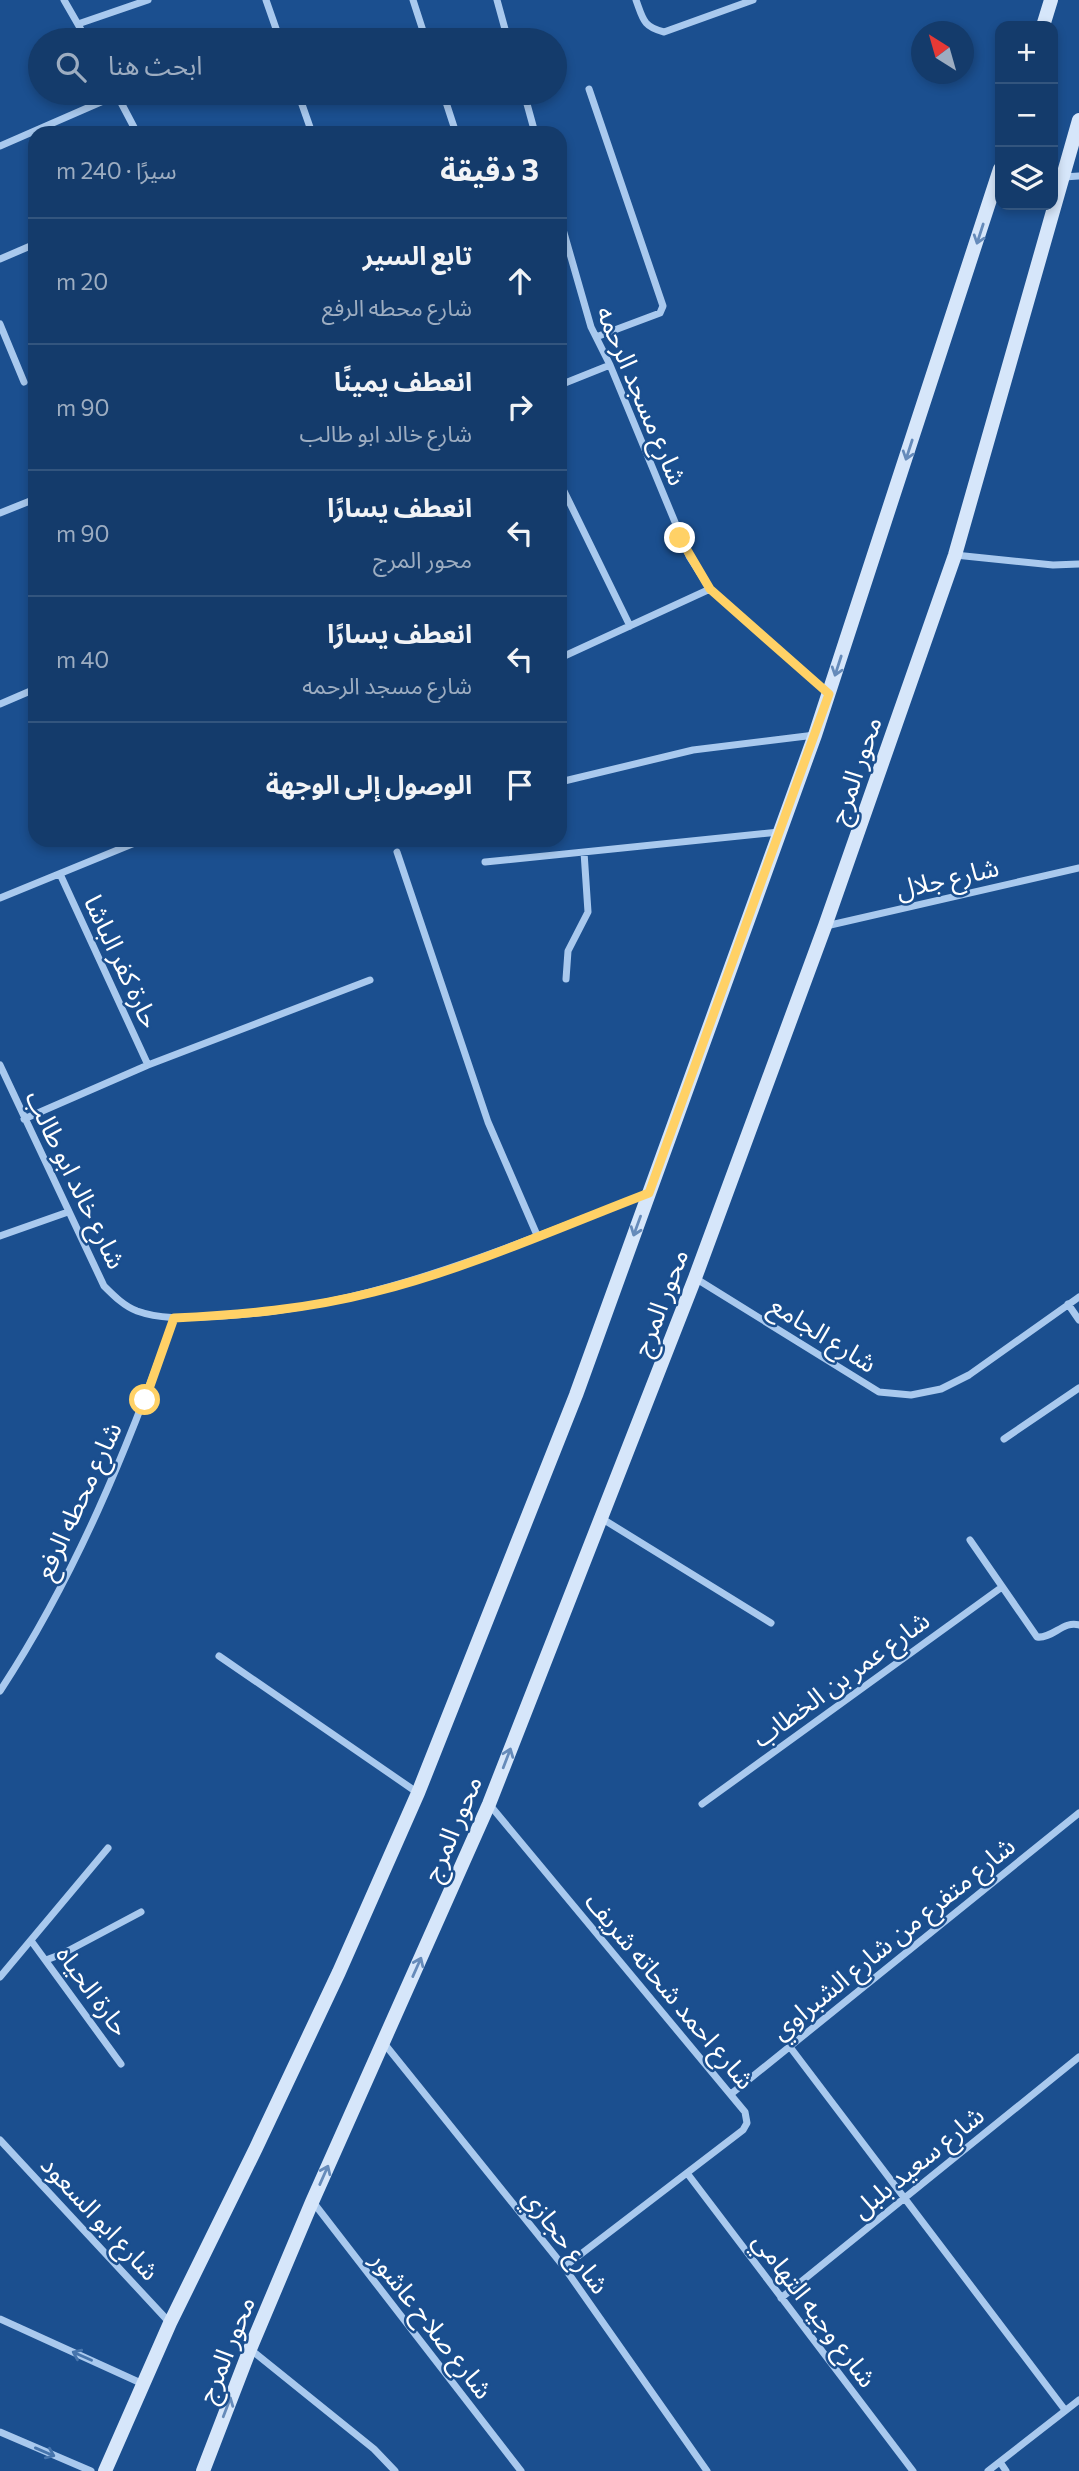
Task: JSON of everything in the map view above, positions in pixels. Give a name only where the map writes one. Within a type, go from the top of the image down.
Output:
[{"type":"main road","points":[[1045,21],[1051,0]]},
{"type":"main road","name":"محور المرج","points":[[202,2471],[312,2202],[489,1804],[695,1278],[825,926],[955,555],[1072,176],[1079,120]]},
{"type":"main road","name":"محور المرج","points":[[105,2471],[170,2323],[333,1984],[418,1793],[572,1407],[815,735],[995,184]]},
{"type":"street","points":[[64,0],[80,28]]},
{"type":"street","points":[[78,24],[148,0]]},
{"type":"street","points":[[267,0],[276,28]]},
{"type":"street","points":[[413,0],[422,28]]},
{"type":"street","points":[[497,0],[505,28]]},
{"type":"street","points":[[636,0],[643,20],[652,29],[664,32],[753,0]]},
{"type":"street","points":[[589,89],[663,306],[660,313],[596,337]]},
{"type":"street","points":[[45,126],[91,105]]},
{"type":"street","points":[[122,105],[133,126]]},
{"type":"street","points":[[303,105],[310,126]]},
{"type":"street","points":[[447,105],[454,126]]},
{"type":"street","points":[[527,105],[533,126]]},
{"type":"street","points":[[0,146],[28,133]]},
{"type":"street","points":[[0,259],[28,247]]},
{"type":"street","name":"شارع مسجد الرحمه","points":[[567,247],[582,302],[680,538],[710,589],[829,694]]},
{"type":"street","points":[[0,324],[24,382]]},
{"type":"street","points":[[567,382],[610,365]]},
{"type":"street","points":[[567,497],[630,626]]},
{"type":"street","points":[[0,513],[28,502]]},
{"type":"street","points":[[955,555],[1053,565],[1079,564]]},
{"type":"street","points":[[567,655],[710,589]]},
{"type":"street","points":[[0,704],[28,692]]},
{"type":"street","points":[[567,780],[693,750],[815,735]]},
{"type":"street","points":[[485,862],[779,832]]},
{"type":"street","points":[[0,898],[125,847]]},
{"type":"street","points":[[397,852],[488,1122],[537,1235]]},
{"type":"street","points":[[566,979],[568,951],[588,912],[584,852]]},
{"type":"street","name":"شارع جلال","points":[[825,926],[1079,868]]},
{"type":"street","name":"حارة كفر الباشا","points":[[60,873],[148,1065]]},
{"type":"street","points":[[24,1119],[148,1065],[370,980]]},
{"type":"street","name":"شارع خالد ابو طالب","points":[[0,1065],[104,1286],[118,1300],[135,1310],[154,1316],[174,1318],[241,1315],[309,1306],[374,1292],[439,1273],[649,1193]]},
{"type":"street","points":[[0,1236],[68,1212]]},
{"type":"street","name":"شارع الجامع","points":[[695,1278],[879,1392],[911,1395],[941,1389],[968,1375],[1079,1297]]},
{"type":"street","points":[[1068,1304],[1079,1320]]},
{"type":"street","name":"شارع محطه الرفع","points":[[0,1691],[61,1587],[106,1495],[145,1400],[174,1318]]},
{"type":"street","points":[[1004,1439],[1079,1388]]},
{"type":"street","points":[[601,1518],[771,1623]]},
{"type":"street","points":[[970,1540],[1037,1637],[1045,1637],[1071,1623],[1079,1625]]},
{"type":"street","name":"شارع عمر بن الخطاب","points":[[702,1804],[1002,1587]]},
{"type":"street","points":[[219,1656],[418,1793]]},
{"type":"street","name":"شارع احمد شحاته شريف","points":[[489,1804],[731,2094],[745,2112],[747,2123],[743,2130],[564,2267]]},
{"type":"street","name":"شارع متفرع من شارع الشبراوي","points":[[731,2094],[1079,1813]]},
{"type":"street","points":[[0,1977],[108,1848]]},
{"type":"street","points":[[46,1959],[62,1954],[141,1912]]},
{"type":"street","name":"حارة الحياه","points":[[32,1942],[121,2064]]},
{"type":"street","name":"شارع حجازي","points":[[383,2042],[564,2267],[707,2471]]},
{"type":"street","points":[[790,2047],[1065,2410]]},
{"type":"street","name":"شارع سعيد بلبل","points":[[781,2298],[1079,2057]]},
{"type":"street","name":"شارع ابو السعود","points":[[0,2140],[170,2323]]},
{"type":"street","name":"شارع وجيه التهامي","points":[[687,2173],[913,2471]]},
{"type":"street","name":"شارع صلاح عاشور","points":[[312,2202],[521,2471]]},
{"type":"street","points":[[0,2319],[144,2384]]},
{"type":"street","points":[[250,2349],[374,2449],[395,2471]]},
{"type":"street","points":[[988,2471],[1079,2400]]},
{"type":"street","points":[[0,2432],[91,2471]]},
{"type":"street","points":[[1000,2462],[1006,2471]]},
{"type":"route","points":[[145,1400],[174,1318],[241,1315],[309,1306],[374,1292],[439,1273],[649,1193],[829,694],[710,589],[680,538]]}]
